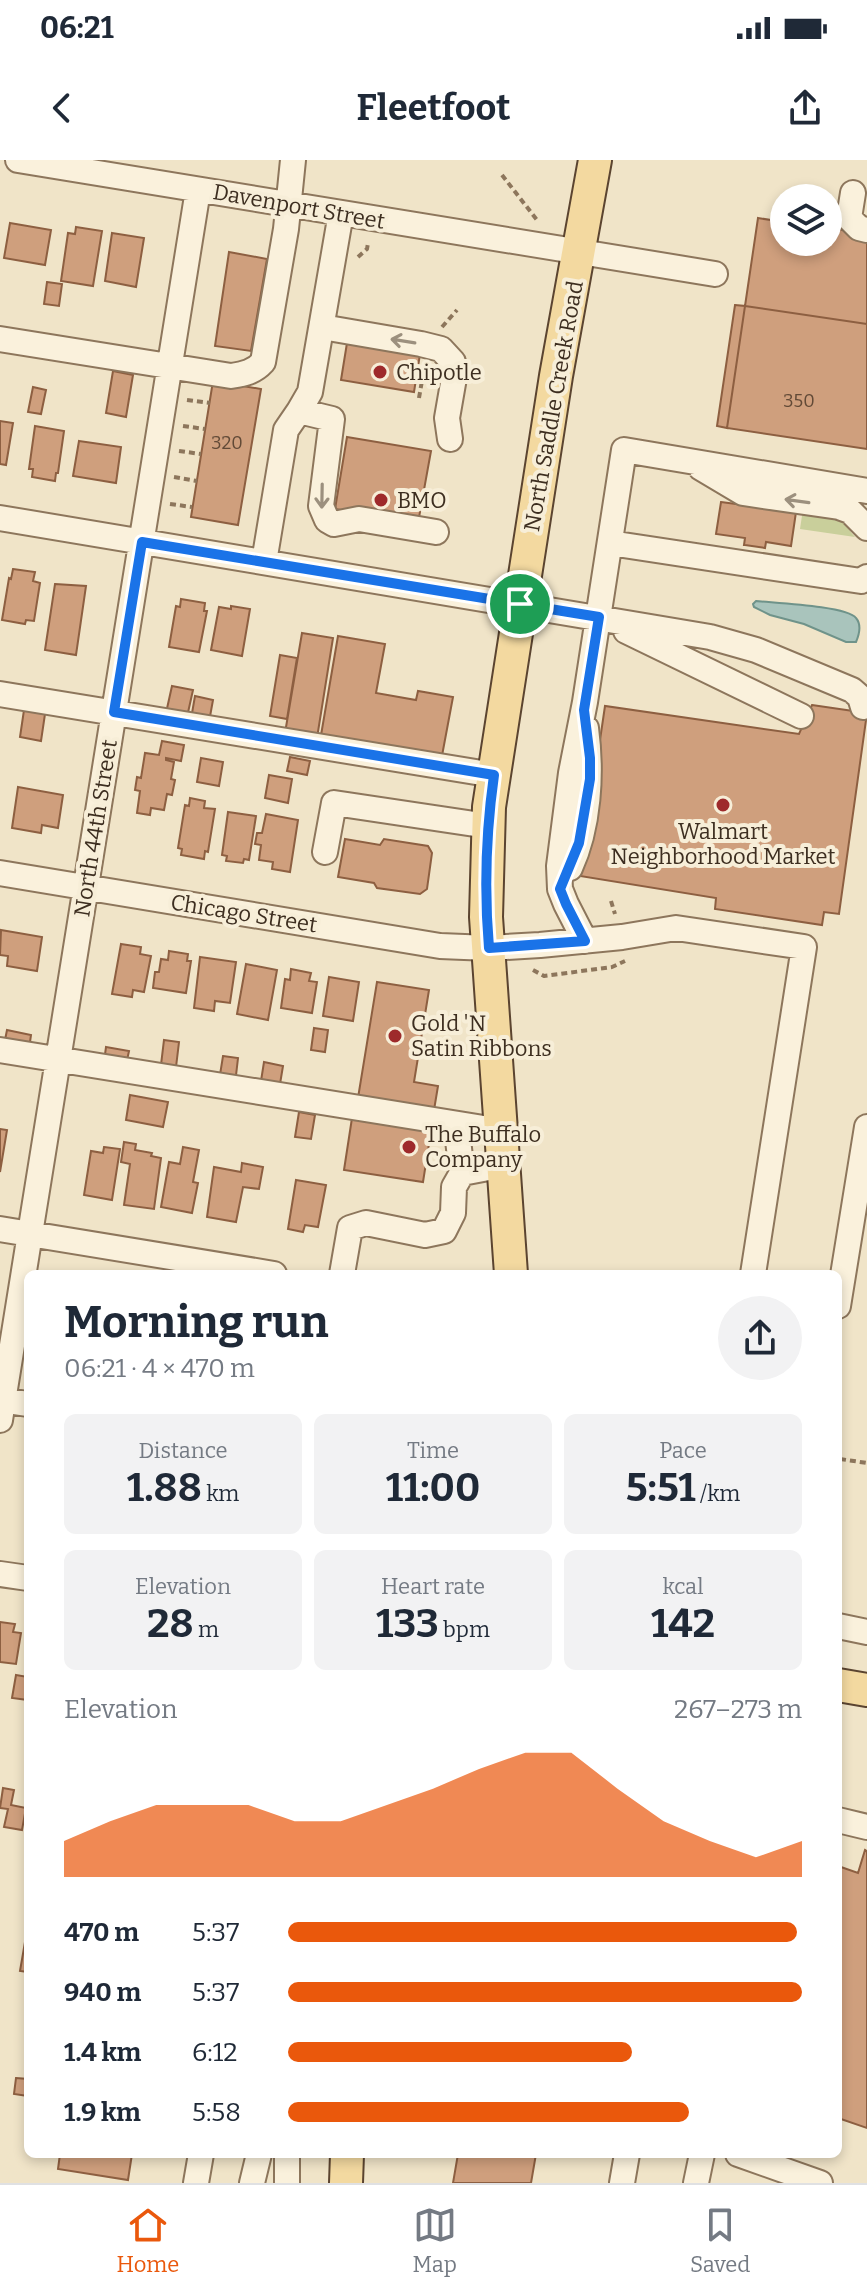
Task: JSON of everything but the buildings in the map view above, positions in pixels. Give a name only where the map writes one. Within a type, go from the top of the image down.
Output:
[{"type":"main road","name":"North Saddle Creek Road","points":[[511,1270],[486,908],[488,826],[556,376],[595,160]]},
{"type":"main road","points":[[842,1686],[867,1690]]},
{"type":"main road","points":[[346,2183],[347,2158]]},
{"type":"street","name":"Davenport Street","points":[[18,160],[52,163],[198,190],[715,274]]},
{"type":"street","points":[[0,339],[231,376],[246,374],[257,368],[263,362],[286,229],[293,160]]},
{"type":"street","name":"North 44th Street","points":[[1,1407],[198,190]]},
{"type":"street","points":[[853,193],[849,218],[853,224],[867,230]]},
{"type":"street","points":[[264,562],[286,430],[310,392],[341,213]]},
{"type":"street","points":[[322,327],[441,349],[453,362],[455,372],[447,418],[450,439]]},
{"type":"street","points":[[299,411],[332,419],[321,506],[327,520],[334,524],[359,519],[429,531]]},
{"type":"street","points":[[585,941],[560,889],[559,866],[571,773],[584,710],[624,450],[867,491]]},
{"type":"street","points":[[692,462],[743,493],[839,507],[850,511],[867,528]]},
{"type":"street","points":[[0,518],[599,617],[741,645],[852,690],[860,697],[863,707]]},
{"type":"street","points":[[610,543],[861,581],[867,577]]},
{"type":"street","points":[[599,617],[801,716]]},
{"type":"street","points":[[0,694],[494,775]]},
{"type":"street","points":[[325,852],[334,803],[488,826]]},
{"type":"street","name":"Chicago Street","points":[[0,873],[430,944],[489,948],[585,941],[676,928],[804,947],[754,1270]]},
{"type":"street","points":[[0,1050],[502,1131]]},
{"type":"street","points":[[343,1270],[350,1228],[366,1223],[425,1235],[444,1231],[453,1213],[454,1187],[462,1173],[456,1124]]},
{"type":"street","points":[[842,1281],[867,1127]]},
{"type":"street","points":[[462,1173],[504,1165]]},
{"type":"street","points":[[0,1229],[250,1270]]},
{"type":"street","points":[[1,1407],[24,1404]]},
{"type":"street","points":[[0,1574],[24,1577]]},
{"type":"street","points":[[842,1627],[867,1632]]},
{"type":"street","points":[[842,1821],[867,1827]]},
{"type":"street","points":[[196,2183],[200,2158]]},
{"type":"street","points":[[252,2183],[258,2158]]},
{"type":"street","points":[[287,2158],[287,2183]]},
{"type":"street","points":[[622,2183],[626,2158]]},
{"type":"street","points":[[696,2183],[701,2158]]},
{"type":"street","points":[[744,2158],[768,2174],[820,2183]]},
{"type":"path","points":[[502,175],[538,222]]},
{"type":"path","points":[[187,400],[210,403]]},
{"type":"path","points":[[183,426],[205,429]]},
{"type":"path","points":[[179,451],[201,454]]},
{"type":"path","points":[[174,477],[197,481]]},
{"type":"path","points":[[170,504],[192,507]]},
{"type":"path","points":[[842,1459],[867,1463]]},
{"type":"green space","points":[[803,509],[837,514],[855,537],[800,529]]},
{"type":"water","points":[[756,601],[825,608],[850,614],[859,624],[856,642],[846,642],[804,624],[770,615],[754,607]]},
{"type":"place","name":"Chipotle","points":[[380,372]]},
{"type":"place","name":"BMO","points":[[381,500]]},
{"type":"place","name":"Walmart Neighborhood Market","points":[[723,805]]},
{"type":"place","name":"Gold 'N Satin Ribbons","points":[[395,1036]]},
{"type":"place","name":"The Buffalo Company","points":[[409,1147]]},
{"type":"route","points":[[142,542],[520,604],[599,617],[584,710],[590,779],[579,843],[560,889],[585,941],[489,948],[486,870],[494,775],[114,712],[142,542]]}]
